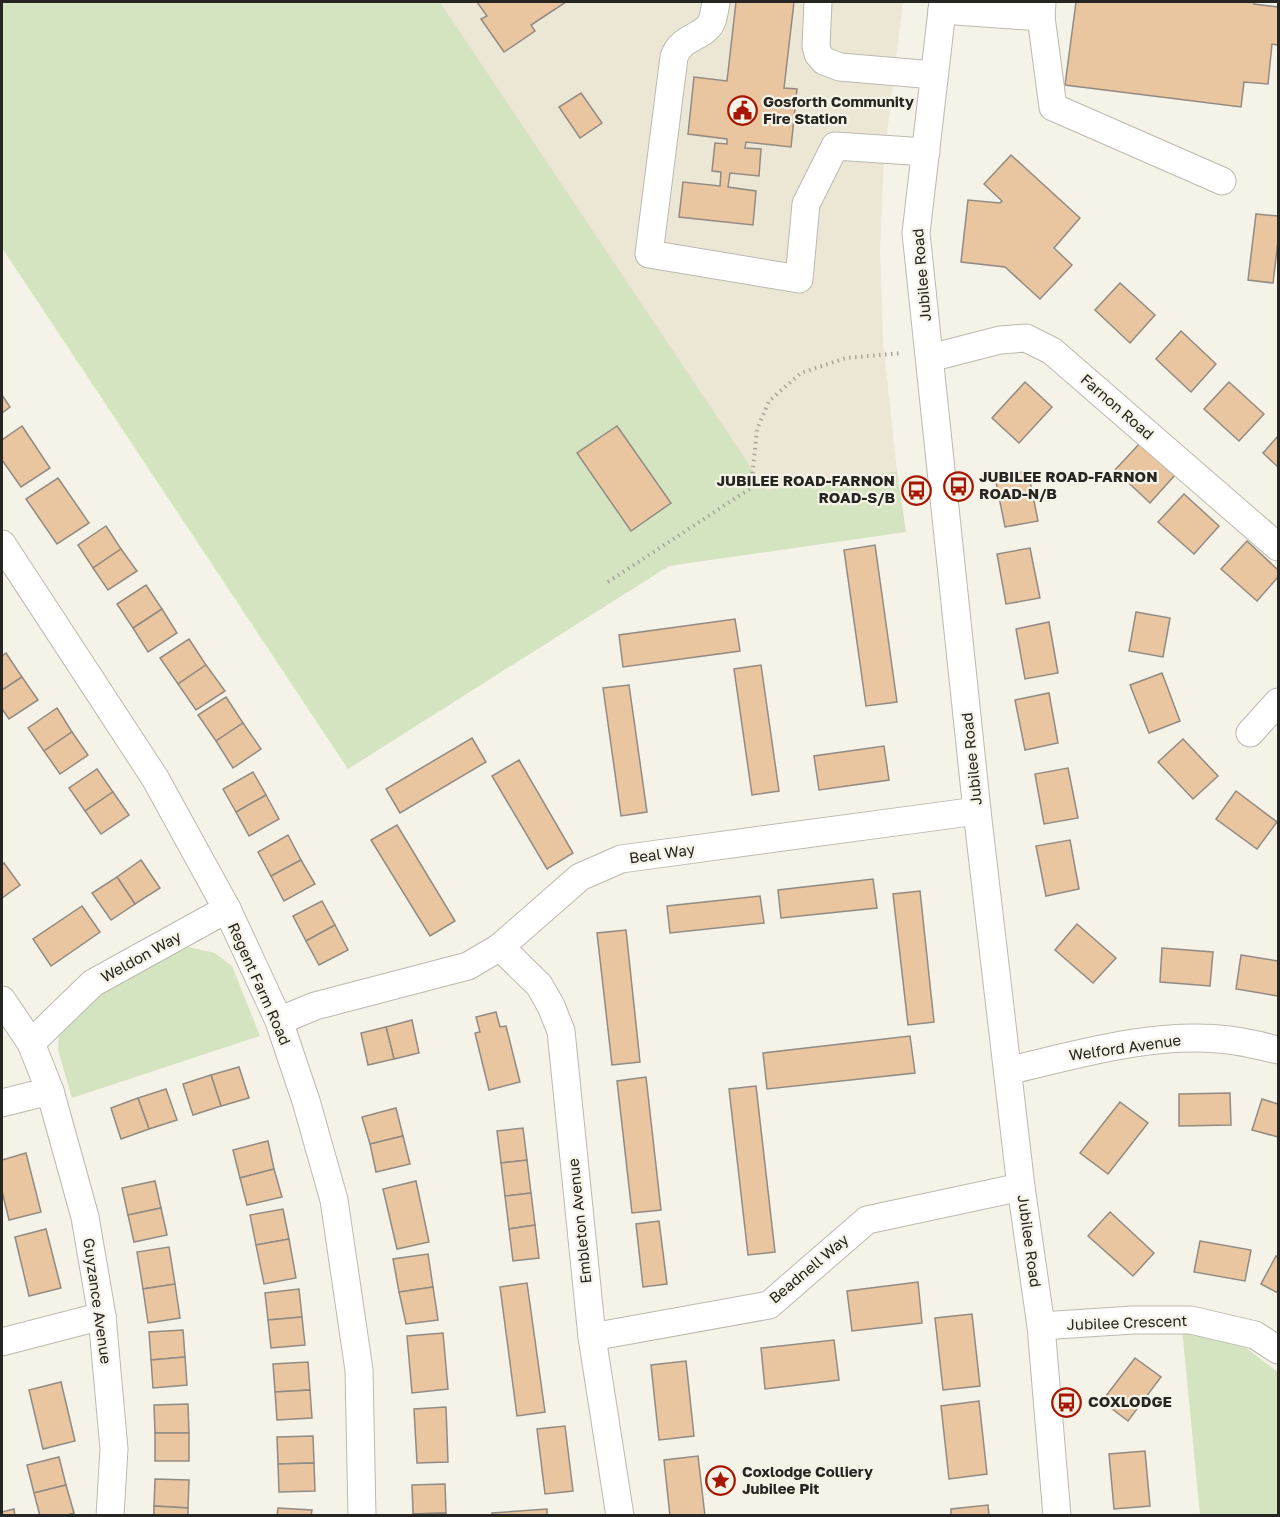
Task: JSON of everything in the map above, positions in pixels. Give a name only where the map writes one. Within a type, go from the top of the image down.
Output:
[{"type":"street","points":[[716,2],[709,27],[680,45],[674,57],[650,254],[799,279],[806,204],[835,146],[926,152]]},
{"type":"street","points":[[818,2],[816,46],[818,54],[824,61],[840,67],[934,75]]},
{"type":"street","points":[[942,6],[1042,9],[1053,107],[1222,181]]},
{"type":"street","name":"Jubilee Road","points":[[942,6],[916,233],[977,811],[1021,1187],[1041,1326],[1058,1515]]},
{"type":"street","name":"Farnon Road","points":[[929,355],[1000,340],[1026,338],[1052,351],[1278,547]]},
{"type":"street","name":"Regent Farm Road","points":[[2,544],[155,778],[226,909],[279,1021],[306,1101],[334,1200],[359,1370],[362,1515]]},
{"type":"street","points":[[1250,733],[1278,702]]},
{"type":"street","name":"Beal Way","points":[[279,1021],[315,1006],[468,966],[500,946],[580,877],[621,860],[977,811]]},
{"type":"street","name":"Weldon Way","points":[[31,1043],[93,983],[226,909]]},
{"type":"street","name":"Embleton Avenue","points":[[500,946],[539,985],[551,1005],[561,1031],[592,1337],[620,1515]]},
{"type":"street","points":[[2,1000],[31,1043],[50,1091],[2,1103]]},
{"type":"street","name":"Welford Avenue","points":[[1008,1071],[1093,1050],[1172,1039],[1228,1040],[1278,1050]]},
{"type":"street","name":"Guyzance Avenue","points":[[50,1091],[85,1217],[102,1316],[114,1449],[110,1515]]},
{"type":"street","name":"Beadnell Way","points":[[592,1337],[769,1305],[867,1220],[1021,1187]]},
{"type":"street","points":[[2,1342],[102,1316]]},
{"type":"street","name":"Jubilee Crescent","points":[[1041,1326],[1133,1320],[1191,1320],[1255,1335],[1278,1350]]},
{"type":"path","points":[[608,582],[751,488],[757,429],[761,419],[769,401],[801,373],[846,358],[929,355]]},
{"type":"shaded area","points":[[440,2],[903,2],[884,158],[880,248],[883,341],[897,471],[766,491]]},
{"type":"green space","points":[[2,2],[440,2],[766,490],[897,471],[906,532],[669,566],[348,769],[2,248]]},
{"type":"green space","points":[[184,946],[215,953],[232,966],[260,1036],[72,1098],[58,1050],[59,1031],[103,990]]},
{"type":"green space","points":[[1182,1328],[1245,1347],[1278,1372],[1278,1515],[1200,1515]]},
{"type":"building","points":[[477,2],[566,2],[531,25],[535,31],[504,52],[481,19],[487,16]]},
{"type":"building","name":"Gosforth Community Fire Station","points":[[736,2],[794,2],[784,88],[797,89],[791,147],[746,142],[745,148],[761,149],[759,176],[730,173],[728,187],[756,191],[753,225],[679,217],[683,182],[720,186],[721,172],[712,171],[715,143],[727,144],[727,139],[688,134],[694,77],[727,81]]},
{"type":"building","points":[[1076,2],[1254,2],[1254,4],[1278,7],[1278,45],[1272,44],[1268,84],[1244,82],[1241,107],[1065,85]]},
{"type":"building","points":[[581,93],[602,123],[580,138],[559,107]]},
{"type":"building","points":[[1011,155],[1080,218],[1054,248],[1072,265],[1040,299],[1005,267],[961,262],[968,200],[1000,203],[1002,201],[984,184]]},
{"type":"building","points":[[1256,214],[1278,216],[1278,241],[1273,283],[1248,280]]},
{"type":"building","points":[[1120,283],[1155,315],[1130,343],[1095,310]]},
{"type":"building","points":[[1181,331],[1216,364],[1191,392],[1156,359]]},
{"type":"building","points":[[1025,382],[1052,407],[1019,443],[992,418]]},
{"type":"building","points":[[1229,382],[1264,414],[1239,441],[1204,409]]},
{"type":"building","points":[[2,395],[10,407],[2,413]]},
{"type":"building","points":[[22,426],[50,468],[21,487],[2,460],[2,440]]},
{"type":"building","points":[[617,426],[671,503],[631,531],[577,453]]},
{"type":"building","points":[[1278,436],[1278,467],[1263,453]]},
{"type":"building","points":[[1140,443],[1175,475],[1150,503],[1115,470]]},
{"type":"building","points":[[1028,471],[1038,521],[1005,527],[995,477]]},
{"type":"building","points":[[58,478],[89,523],[57,544],[26,499]]},
{"type":"building","points":[[1184,494],[1219,526],[1194,554],[1158,522]]},
{"type":"building","points":[[106,526],[121,549],[93,568],[78,545]]},
{"type":"building","points":[[1247,541],[1278,570],[1278,577],[1257,601],[1221,569]]},
{"type":"building","points":[[875,545],[897,702],[866,706],[844,550]]},
{"type":"building","points":[[1030,548],[1040,598],[1006,604],[997,554]]},
{"type":"building","points":[[121,549],[137,571],[108,590],[93,568]]},
{"type":"building","points":[[146,585],[162,609],[133,628],[117,604]]},
{"type":"building","points":[[162,609],[177,633],[148,652],[133,628]]},
{"type":"building","points":[[1136,612],[1170,618],[1163,657],[1129,651]]},
{"type":"building","points":[[735,619],[740,651],[623,667],[619,635]]},
{"type":"building","points":[[1049,622],[1058,673],[1025,679],[1016,629]]},
{"type":"building","points":[[189,639],[206,665],[178,684],[160,658]]},
{"type":"building","points":[[6,653],[22,677],[2,690],[2,656]]},
{"type":"building","points":[[206,665],[225,691],[196,710],[178,684]]},
{"type":"building","points":[[761,665],[779,791],[752,795],[734,669]]},
{"type":"building","points":[[1162,673],[1180,721],[1149,733],[1130,685]]},
{"type":"building","points":[[22,677],[38,700],[9,719],[2,709],[2,690]]},
{"type":"building","points":[[629,685],[647,812],[621,816],[603,688]]},
{"type":"building","points":[[1049,693],[1058,743],[1025,750],[1015,700]]},
{"type":"building","points":[[226,697],[243,723],[216,741],[198,715]]},
{"type":"building","points":[[57,708],[72,732],[44,751],[28,728]]},
{"type":"building","points":[[243,723],[261,749],[233,768],[216,741]]},
{"type":"building","points":[[72,732],[88,755],[60,774],[44,751]]},
{"type":"building","points":[[472,738],[486,762],[400,813],[386,789]]},
{"type":"building","points":[[1183,739],[1218,776],[1193,799],[1158,762]]},
{"type":"building","points":[[884,746],[889,780],[819,790],[814,756]]},
{"type":"building","points":[[519,760],[573,853],[547,869],[492,776]]},
{"type":"building","points":[[1068,768],[1078,818],[1044,824],[1035,774]]},
{"type":"building","points":[[97,769],[113,792],[85,811],[69,788]]},
{"type":"building","points":[[253,772],[266,795],[236,812],[223,789]]},
{"type":"building","points":[[1236,791],[1277,822],[1257,849],[1216,819]]},
{"type":"building","points":[[113,792],[129,815],[101,834],[85,811]]},
{"type":"building","points":[[266,795],[279,819],[249,836],[236,812]]},
{"type":"building","points":[[397,825],[455,921],[430,936],[371,840]]},
{"type":"building","points":[[288,835],[301,860],[271,876],[258,852]]},
{"type":"building","points":[[1070,840],[1079,889],[1046,896],[1036,846]]},
{"type":"building","points":[[141,860],[160,888],[135,904],[117,877]]},
{"type":"building","points":[[301,860],[315,884],[284,901],[271,876]]},
{"type":"building","points":[[4,863],[20,885],[2,898],[2,865]]},
{"type":"building","points":[[117,877],[135,904],[111,920],[92,893]]},
{"type":"building","points":[[873,879],[877,908],[781,918],[778,890]]},
{"type":"building","points":[[920,891],[934,1022],[908,1025],[893,894]]},
{"type":"building","points":[[760,896],[764,923],[670,933],[667,906]]},
{"type":"building","points":[[322,901],[335,925],[306,941],[293,916]]},
{"type":"building","points":[[82,906],[100,932],[51,966],[33,939]]},
{"type":"building","points":[[1077,924],[1116,958],[1093,983],[1055,950]]},
{"type":"building","points":[[335,925],[348,950],[319,965],[306,941]]},
{"type":"building","points":[[626,930],[640,1062],[612,1065],[597,933]]},
{"type":"building","points":[[1162,948],[1213,952],[1210,986],[1160,982]]},
{"type":"building","points":[[1241,955],[1278,961],[1278,996],[1236,989]]},
{"type":"building","points":[[496,1012],[500,1027],[506,1026],[520,1082],[489,1090],[475,1033],[480,1032],[476,1017]]},
{"type":"building","points":[[412,1020],[419,1053],[394,1059],[386,1027]]},
{"type":"building","points":[[386,1027],[394,1059],[368,1065],[361,1033]]},
{"type":"building","points":[[910,1036],[915,1073],[767,1089],[763,1053]]},
{"type":"building","points":[[239,1067],[249,1098],[221,1106],[211,1075]]},
{"type":"building","points":[[211,1075],[221,1106],[193,1115],[183,1084]]},
{"type":"building","points":[[646,1077],[661,1210],[632,1213],[617,1081]]},
{"type":"building","points":[[756,1086],[775,1252],[748,1255],[729,1089]]},
{"type":"building","points":[[166,1089],[177,1120],[149,1129],[138,1098]]},
{"type":"building","points":[[1230,1093],[1231,1125],[1179,1126],[1179,1094]]},
{"type":"building","points":[[138,1098],[149,1129],[121,1139],[111,1108]]},
{"type":"building","points":[[1262,1099],[1278,1104],[1278,1137],[1252,1130]]},
{"type":"building","points":[[1120,1102],[1148,1123],[1108,1174],[1080,1153]]},
{"type":"building","points":[[396,1108],[403,1136],[370,1144],[362,1117]]},
{"type":"building","points":[[523,1128],[527,1160],[501,1163],[497,1131]]},
{"type":"building","points":[[403,1136],[410,1164],[376,1172],[370,1144]]},
{"type":"building","points":[[268,1141],[274,1169],[240,1178],[233,1150]]},
{"type":"building","points":[[26,1153],[41,1212],[9,1220],[2,1191],[2,1160]]},
{"type":"building","points":[[527,1160],[531,1193],[505,1196],[501,1163]]},
{"type":"building","points":[[274,1169],[282,1197],[247,1205],[240,1178]]},
{"type":"building","points":[[155,1181],[161,1208],[128,1215],[122,1188]]},
{"type":"building","points":[[416,1181],[429,1242],[397,1249],[383,1189]]},
{"type":"building","points":[[531,1193],[535,1225],[509,1229],[505,1196]]},
{"type":"building","points":[[161,1208],[167,1235],[134,1242],[128,1215]]},
{"type":"building","points":[[283,1209],[289,1239],[256,1245],[250,1215]]},
{"type":"building","points":[[1110,1212],[1154,1253],[1133,1276],[1088,1236]]},
{"type":"building","points":[[659,1221],[667,1284],[643,1287],[636,1224]]},
{"type":"building","points":[[535,1225],[539,1258],[513,1261],[509,1229]]},
{"type":"building","points":[[46,1229],[61,1288],[29,1296],[15,1237]]},
{"type":"building","points":[[289,1239],[296,1278],[264,1284],[256,1245]]},
{"type":"building","points":[[1200,1241],[1251,1250],[1245,1281],[1194,1272]]},
{"type":"building","points":[[169,1247],[175,1284],[143,1289],[137,1252]]},
{"type":"building","points":[[428,1254],[433,1287],[399,1292],[393,1259]]},
{"type":"building","points":[[1276,1256],[1278,1257],[1278,1293],[1261,1284]]},
{"type":"building","points":[[918,1282],[922,1323],[852,1331],[847,1291]]},
{"type":"building","points":[[527,1283],[545,1412],[517,1416],[500,1287]]},
{"type":"building","points":[[175,1284],[180,1318],[148,1323],[143,1289]]},
{"type":"building","points":[[433,1287],[438,1320],[406,1324],[399,1292]]},
{"type":"building","points":[[299,1289],[302,1317],[268,1320],[265,1293]]},
{"type":"building","points":[[972,1314],[980,1386],[943,1390],[935,1318]]},
{"type":"building","points":[[302,1317],[305,1345],[271,1348],[268,1320]]},
{"type":"building","points":[[183,1330],[185,1357],[151,1360],[149,1332]]},
{"type":"building","points":[[443,1333],[448,1389],[412,1393],[407,1336]]},
{"type":"building","points":[[834,1340],[839,1380],[765,1389],[761,1348]]},
{"type":"building","points":[[185,1357],[187,1385],[153,1388],[151,1360]]},
{"type":"building","points":[[1135,1358],[1161,1377],[1128,1421],[1102,1401]]},
{"type":"building","points":[[686,1361],[694,1436],[659,1440],[651,1365]]},
{"type":"building","points":[[308,1362],[310,1390],[275,1392],[273,1364]]},
{"type":"building","points":[[61,1382],[75,1441],[43,1449],[29,1390]]},
{"type":"building","points":[[310,1390],[312,1418],[277,1420],[275,1392]]},
{"type":"building","points":[[979,1401],[987,1474],[949,1479],[941,1406]]},
{"type":"building","points":[[188,1404],[189,1433],[155,1433],[154,1405]]},
{"type":"building","points":[[446,1407],[448,1462],[417,1463],[414,1409]]},
{"type":"building","points":[[565,1426],[573,1491],[545,1494],[537,1429]]},
{"type":"building","points":[[155,1433],[189,1433],[189,1461],[155,1461]]},
{"type":"building","points":[[313,1436],[314,1463],[278,1464],[277,1437]]},
{"type":"building","points":[[1145,1451],[1150,1506],[1114,1509],[1109,1454]]},
{"type":"building","points":[[698,1456],[705,1516],[670,1516],[664,1460]]},
{"type":"building","points":[[59,1457],[66,1485],[34,1493],[27,1465]]},
{"type":"building","points":[[314,1463],[315,1491],[279,1492],[278,1464]]},
{"type":"building","points":[[155,1479],[189,1480],[188,1508],[154,1506]]},
{"type":"building","points":[[445,1484],[446,1513],[413,1514],[412,1485]]},
{"type":"building","points":[[66,1485],[74,1513],[64,1516],[40,1516],[34,1493]]},
{"type":"building","points":[[988,1505],[989,1516],[951,1516],[951,1509]]},
{"type":"building","points":[[154,1506],[188,1508],[188,1516],[154,1516]]},
{"type":"building","points":[[278,1508],[312,1510],[311,1516],[277,1516]]},
{"type":"building","points":[[14,1509],[15,1516],[2,1516],[2,1512]]},
{"type":"building","points":[[547,1509],[547,1516],[492,1516],[492,1513]]},
{"type":"building","points":[[446,1513],[446,1516],[413,1516],[413,1514]]},
{"type":"place","name":"Gosforth Community Fire Station","points":[[742,111]]},
{"type":"place","name":"JUBILEE ROAD-FARNON ROAD-N/B","points":[[958,486]]},
{"type":"place","name":"JUBILEE ROAD-FARNON ROAD-S/B","points":[[916,490]]},
{"type":"place","name":"COXLODGE","points":[[1067,1402]]},
{"type":"place","name":"Coxlodge Colliery Jubilee Pit","points":[[721,1481]]}]
